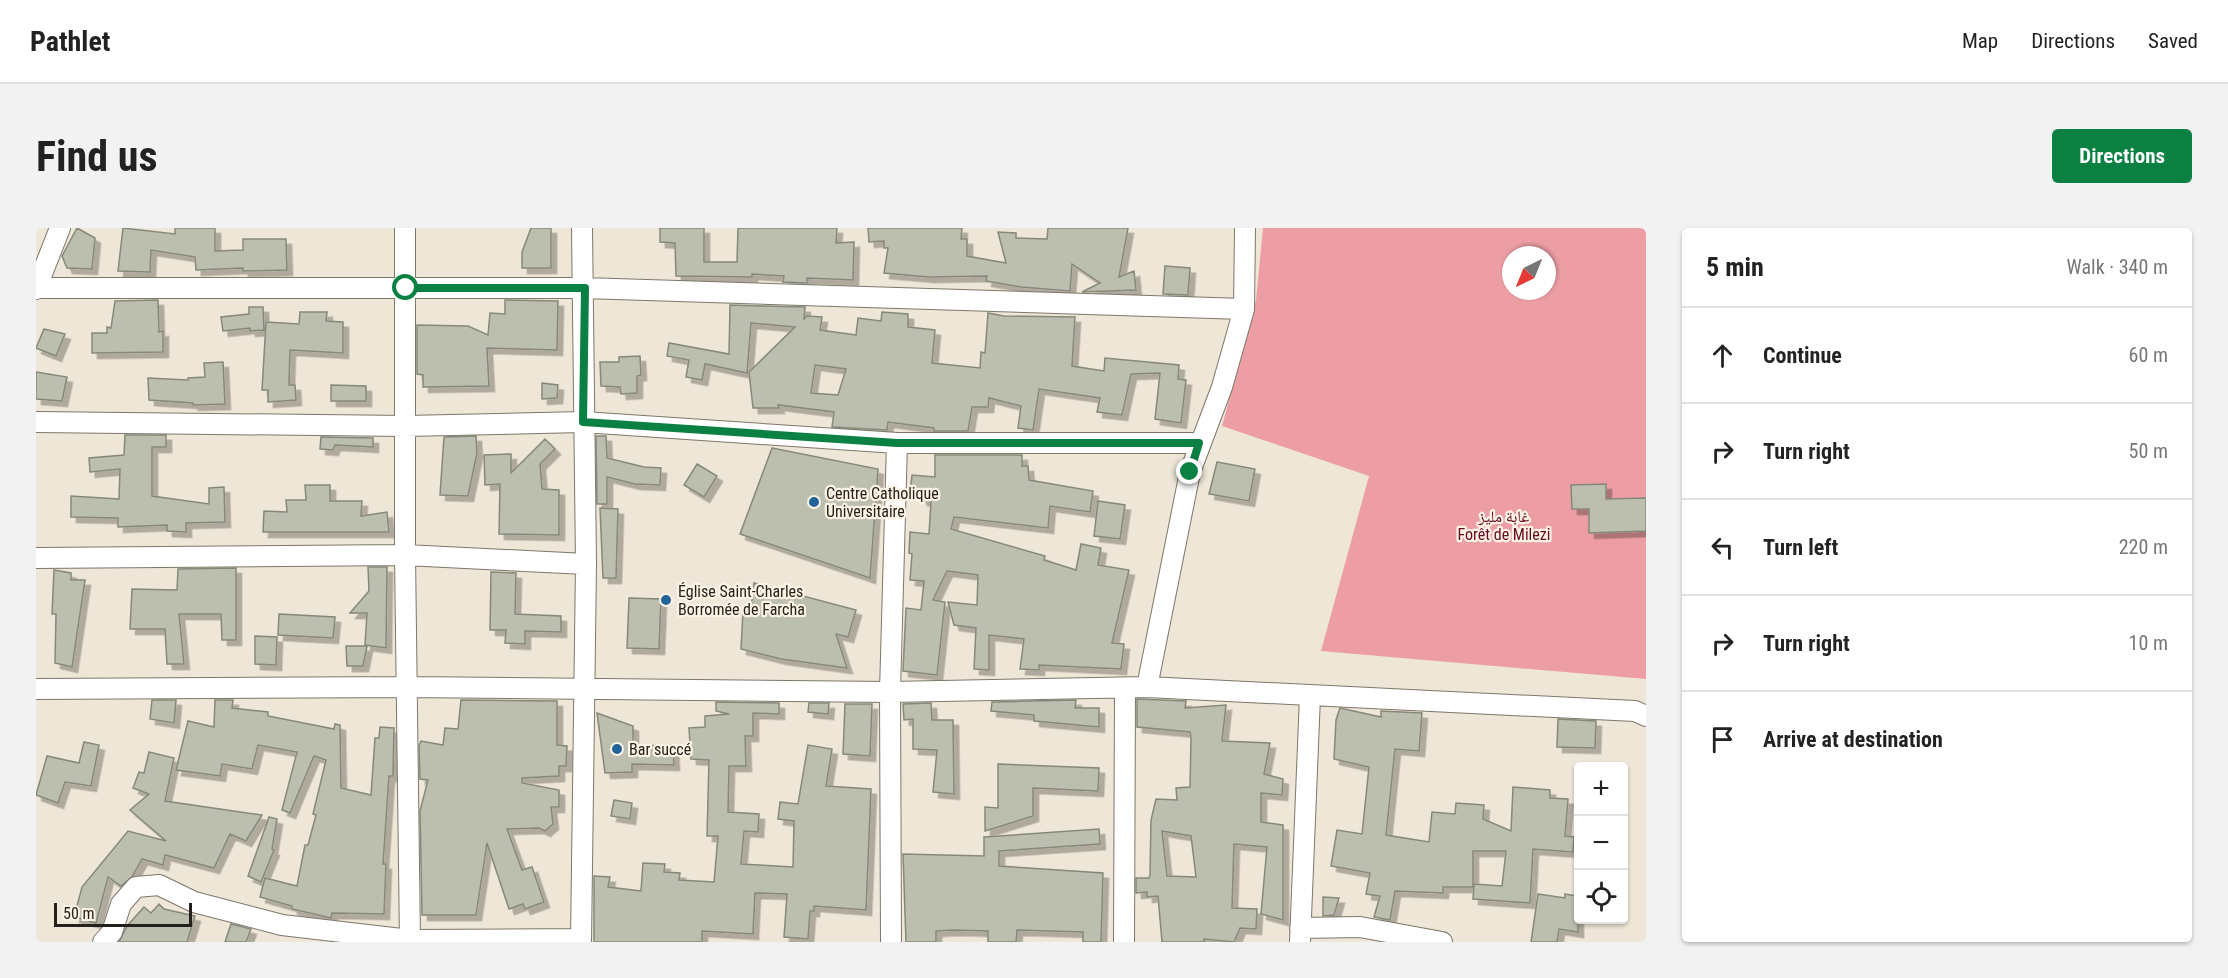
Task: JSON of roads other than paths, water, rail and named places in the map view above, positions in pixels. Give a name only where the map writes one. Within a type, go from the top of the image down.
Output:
[{"type":"street","points":[[60,228],[36,288],[585,288],[1244,309]]},
{"type":"street","points":[[405,228],[405,555],[410,941]]},
{"type":"street","points":[[103,942],[112,932],[121,904],[136,887],[159,885],[194,902],[282,925],[410,941],[581,941],[586,564],[583,422],[585,288],[582,228]]},
{"type":"street","points":[[1147,687],[1184,495],[1199,443],[1222,387],[1244,309],[1245,228]]},
{"type":"street","points":[[36,422],[405,426],[583,422],[897,443],[1199,443]]},
{"type":"street","points":[[891,942],[890,692],[897,443]]},
{"type":"street","points":[[36,558],[405,555],[586,564]]},
{"type":"street","points":[[36,689],[408,687],[890,692],[1147,687],[1635,711],[1646,716]]},
{"type":"street","points":[[1124,942],[1125,689]]},
{"type":"street","points":[[1310,696],[1300,935],[1360,927],[1442,942]]},
{"type":"place","name":"Centre Catholique Universitaire","points":[[814,502]]},
{"type":"place","name":"Église Saint-Charles Borromée de Farcha","points":[[666,600]]},
{"type":"place","name":"Bar succé","points":[[617,749]]},
{"type":"park label","name":"غابة مليز Forêt de Milezi","points":[[1504,525]]}]
